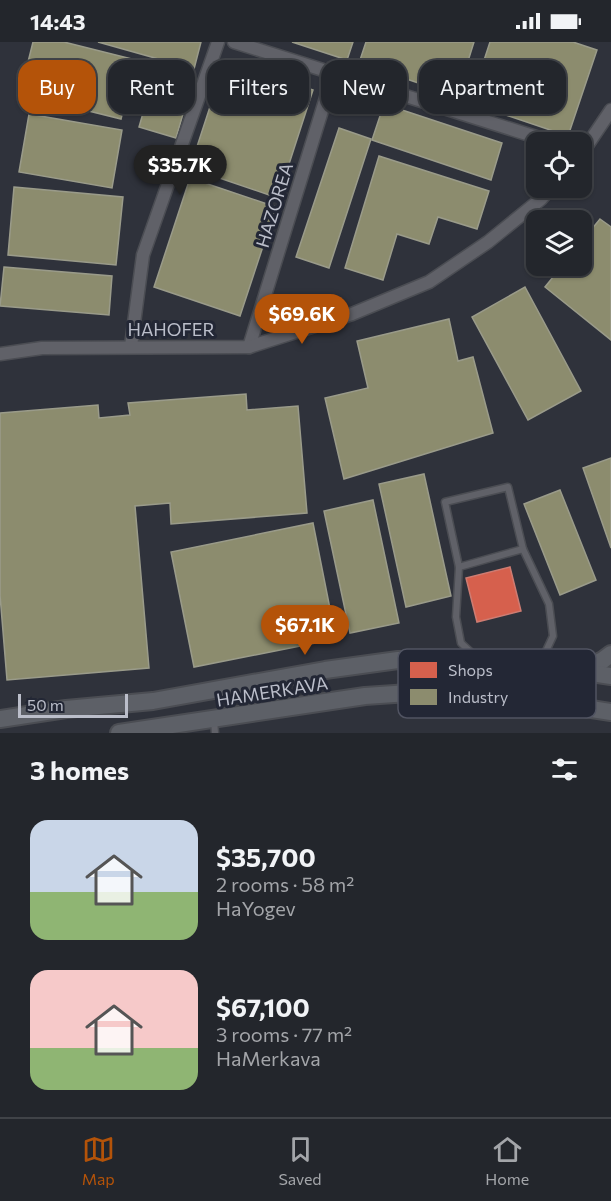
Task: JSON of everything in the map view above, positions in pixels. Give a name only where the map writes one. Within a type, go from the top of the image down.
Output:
[{"type":"street","points":[[131,346],[143,255],[218,42]]},
{"type":"street","points":[[234,42],[321,71]]},
{"type":"street","points":[[407,98],[526,134]]},
{"type":"street","points":[[592,138],[611,110]]},
{"type":"street","name":"HAZOREA","points":[[249,347],[321,114]]},
{"type":"street","name":"HAHOFER","points":[[0,354],[42,348],[249,347],[352,314],[429,282],[488,242],[542,198]]},
{"type":"street","points":[[596,663],[611,654]]},
{"type":"street","name":"HAMERKAVA","points":[[0,719],[66,709],[153,701],[325,670],[398,660]]},
{"type":"street","name":"HAMERKAVA","points":[[596,674],[611,676]]},
{"type":"street","name":"HAMERKAVA","points":[[119,733],[215,726],[365,696],[398,694]]},
{"type":"street","name":"HAMERKAVA","points":[[596,710],[611,712]]},
{"type":"lane","points":[[467,649],[461,643],[456,617],[459,567],[445,502],[508,487],[523,549],[549,604],[553,636],[547,649]]},
{"type":"lane","points":[[459,567],[523,549]]},
{"type":"building: Shops","points":[[510,567],[521,611],[477,622],[466,578]]},
{"type":"building: Industry","points":[[33,42],[64,42],[136,60],[108,60],[108,114],[122,114],[121,119],[96,113],[96,60],[28,60]]},
{"type":"building: Industry","points":[[98,42],[201,42],[195,65],[195,60],[162,60]]},
{"type":"building: Industry","points":[[292,42],[353,42],[347,60]]},
{"type":"building: Industry","points":[[366,42],[474,42],[468,60],[419,60],[419,83],[407,79],[407,60],[360,60]]},
{"type":"building: Industry","points":[[490,42],[573,42],[597,50],[569,132],[556,132],[503,114],[566,114],[566,60],[484,60]]},
{"type":"building: Industry","points":[[309,89],[313,90],[309,102]]},
{"type":"building: Industry","points":[[407,112],[502,143],[491,180],[372,140],[381,114],[407,114]]},
{"type":"building: Industry","points":[[29,114],[122,130],[112,188],[19,172]]},
{"type":"building: Industry","points":[[143,114],[183,114],[176,138],[139,127]]},
{"type":"building: Industry","points":[[208,114],[305,114],[278,198],[190,168]]},
{"type":"building: Industry","points":[[339,128],[371,139],[329,268],[296,257]]},
{"type":"building: Industry","points":[[379,156],[489,191],[477,229],[438,217],[429,244],[397,234],[383,280],[345,268]]},
{"type":"building: Industry","points":[[190,178],[276,207],[240,316],[154,287]]},
{"type":"building: Industry","points":[[14,187],[123,197],[116,265],[8,255]]},
{"type":"building: Industry","points":[[600,219],[611,227],[611,340],[545,287],[554,276],[592,276],[592,229]]},
{"type":"building: Industry","points":[[4,267],[112,276],[109,315],[0,306]]},
{"type":"building: Industry","points":[[525,287],[581,391],[528,420],[472,317]]},
{"type":"building: Industry","points":[[449,319],[458,361],[473,357],[493,433],[344,479],[325,398],[368,388],[357,341]]},
{"type":"building: Industry","points":[[246,394],[247,410],[298,406],[307,513],[171,524],[170,503],[135,506],[149,668],[7,680],[0,595],[0,413],[98,405],[99,418],[130,415],[128,403]]},
{"type":"building: Industry","points":[[611,458],[611,548],[583,468]]},
{"type":"building: Industry","points":[[424,474],[451,596],[406,607],[379,484]]},
{"type":"building: Industry","points":[[560,490],[596,580],[560,595],[524,504]]},
{"type":"building: Industry","points":[[373,500],[399,623],[350,633],[324,511]]},
{"type":"building: Industry","points":[[313,523],[336,639],[194,667],[171,552]]}]
